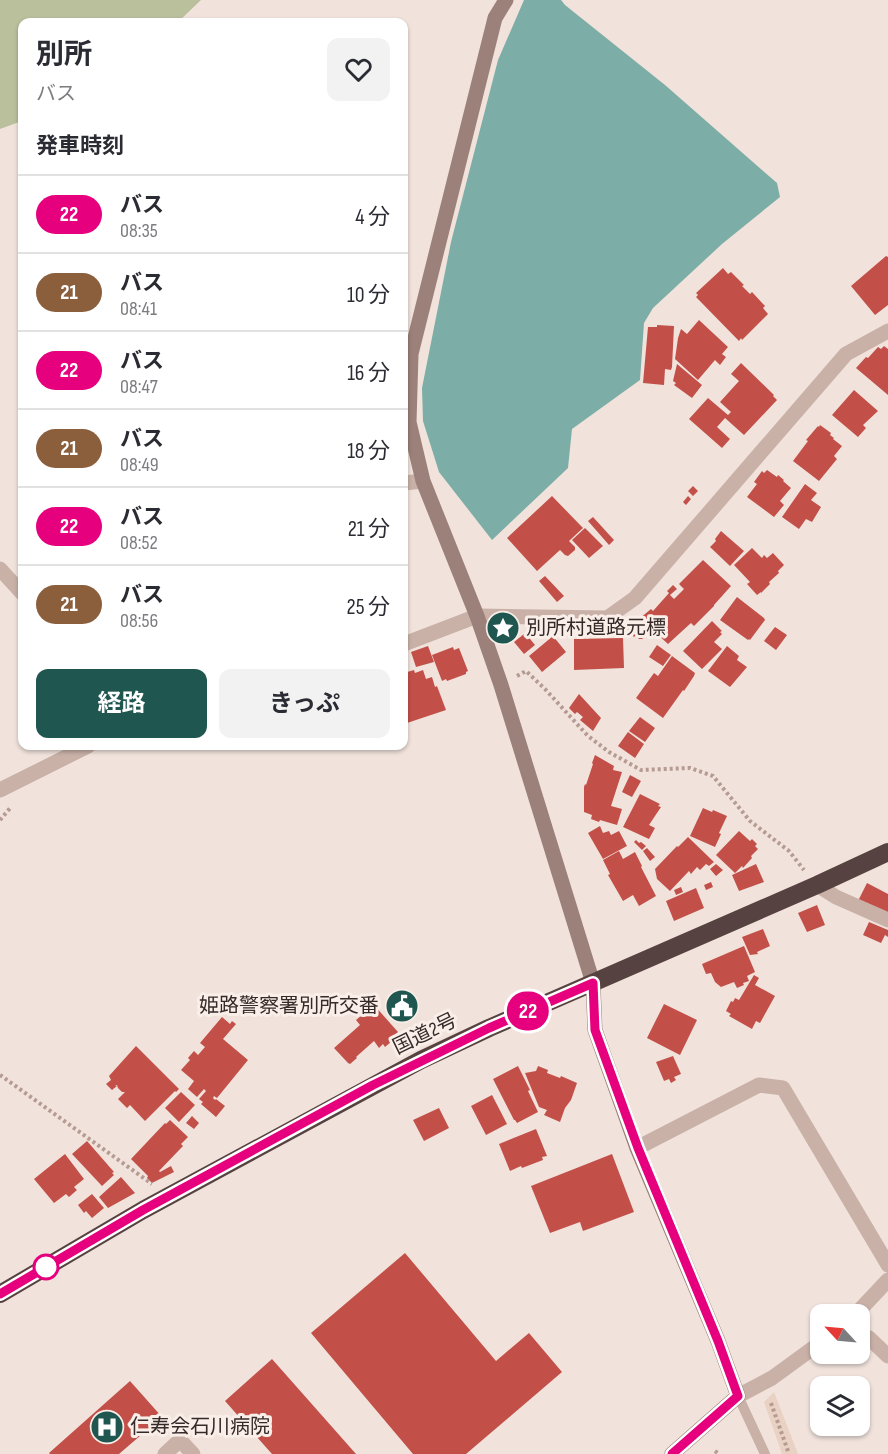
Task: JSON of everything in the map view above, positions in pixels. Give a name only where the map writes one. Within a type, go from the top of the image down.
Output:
[{"type":"highway","name":"国道2号","points":[[0,1294],[169,1196],[421,1060],[888,852]]},
{"type":"street","points":[[506,0],[495,18],[411,354],[409,422],[423,481],[477,616],[501,685],[593,983],[595,1030],[638,1148],[718,1341],[738,1396]]},
{"type":"street","points":[[408,642],[477,616],[607,618],[634,598],[846,354],[888,330]]},
{"type":"street","points":[[408,483],[423,481]]},
{"type":"street","points":[[0,569],[18,589]]},
{"type":"street","points":[[0,790],[80,750]]},
{"type":"street","points":[[817,885],[836,897],[888,920]]},
{"type":"street","points":[[638,1148],[759,1085],[783,1088],[888,1265]]},
{"type":"street","points":[[865,1304],[888,1280]]},
{"type":"street","points":[[870,1339],[888,1356]]},
{"type":"street","points":[[672,1454],[738,1396],[772,1378],[810,1351]]},
{"type":"street","points":[[165,1454],[180,1440],[193,1454]]},
{"type":"lane","points":[[738,1396],[765,1454]]},
{"type":"path","points":[[501,685],[526,671],[588,736],[617,757],[641,770],[690,768],[713,776],[750,821],[789,851],[817,885]]},
{"type":"path","points":[[0,1075],[169,1196]]},
{"type":"path","points":[[771,1403],[789,1454]]},
{"type":"green space","points":[[0,0],[201,0],[182,18],[18,18],[18,122],[0,129]]},
{"type":"shaded area","points":[[774,1392],[798,1454],[782,1454],[764,1402]]},
{"type":"water","points":[[524,0],[561,0],[665,85],[777,183],[780,197],[722,244],[653,308],[644,323],[640,380],[572,429],[568,468],[492,540],[439,472],[423,421],[422,388],[451,242],[498,60]]},
{"type":"building","points":[[886,256],[888,257],[888,305],[875,315],[851,286]]},
{"type":"building","points":[[723,268],[728,274],[731,272],[750,294],[752,292],[765,306],[763,308],[768,314],[739,341],[696,297],[698,295],[696,293]]},
{"type":"building","points":[[699,320],[728,347],[722,354],[726,357],[720,365],[715,360],[698,380],[675,359],[681,329],[687,334]]},
{"type":"building","points":[[657,325],[674,326],[672,367],[671,370],[665,369],[664,385],[643,383],[648,327],[657,327]]},
{"type":"building","points":[[884,346],[888,349],[888,395],[856,368],[878,347],[881,349]]},
{"type":"building","points":[[741,363],[777,400],[744,435],[725,418],[717,427],[730,439],[722,448],[689,419],[708,398],[728,415],[731,412],[720,402],[739,381],[731,374]]},
{"type":"building","points":[[677,364],[702,385],[692,398],[674,385]]},
{"type":"building","points":[[854,390],[878,411],[863,425],[866,428],[858,437],[832,415]]},
{"type":"building","points":[[820,425],[831,433],[833,439],[842,446],[834,456],[837,459],[819,481],[793,461],[808,441],[806,440]]},
{"type":"building","points":[[767,470],[777,477],[778,475],[791,488],[780,501],[784,505],[774,517],[747,497],[757,484],[754,482],[762,471],[764,473]]},
{"type":"building","points":[[805,484],[817,493],[811,500],[821,507],[812,522],[806,519],[799,529],[782,517]]},
{"type":"building","points":[[693,486],[698,491],[693,496],[688,491]]},
{"type":"building","points":[[552,496],[583,528],[569,541],[575,550],[568,556],[560,550],[537,571],[507,538]]},
{"type":"building","points":[[688,496],[691,499],[686,505],[683,502]]},
{"type":"building","points":[[593,517],[614,540],[609,545],[588,521]]},
{"type":"building","points":[[585,528],[603,546],[589,558],[572,540]]},
{"type":"building","points":[[721,531],[744,551],[730,566],[710,547]]},
{"type":"building","points":[[752,548],[762,558],[764,555],[767,558],[773,553],[784,565],[769,582],[770,584],[757,595],[747,584],[750,582],[734,565]]},
{"type":"building","points":[[703,560],[731,586],[714,606],[694,626],[691,623],[668,644],[656,633],[648,634],[642,639],[636,635],[634,637],[627,629],[651,609],[653,611],[673,585],[677,589],[670,595],[674,599],[684,589],[679,584]]},
{"type":"building","points":[[545,576],[564,596],[557,602],[539,581]]},
{"type":"building","points":[[737,597],[765,620],[750,640],[720,620]]},
{"type":"building","points":[[712,621],[722,631],[714,642],[722,649],[702,669],[683,651]]},
{"type":"building","points":[[775,627],[787,635],[776,650],[764,641]]},
{"type":"building","points":[[524,634],[535,645],[524,654],[514,642]]},
{"type":"building","points":[[553,636],[566,652],[542,672],[529,656]]},
{"type":"building","points":[[623,638],[624,668],[574,670],[574,639]]},
{"type":"building","points":[[657,645],[671,655],[663,666],[649,657]]},
{"type":"building","points":[[428,646],[434,662],[416,667],[411,652]]},
{"type":"building","points":[[727,646],[739,656],[737,660],[747,667],[730,687],[708,671]]},
{"type":"building","points":[[453,647],[454,650],[459,648],[468,671],[466,674],[442,681],[432,655]]},
{"type":"building","points":[[672,656],[695,673],[663,718],[636,698],[654,673],[658,676]]},
{"type":"building","points":[[414,670],[415,673],[423,670],[426,679],[432,677],[446,710],[408,723],[408,672]]},
{"type":"building","points":[[579,694],[601,718],[593,731],[580,720],[583,717],[577,712],[575,714],[569,708]]},
{"type":"building","points":[[640,717],[655,728],[645,742],[629,731]]},
{"type":"building","points":[[628,732],[644,744],[635,758],[618,746]]},
{"type":"building","points":[[595,755],[614,766],[613,770],[622,772],[611,806],[622,809],[617,825],[591,819],[592,815],[584,812],[584,787]]},
{"type":"building","points":[[630,775],[641,781],[632,797],[622,792]]},
{"type":"building","points":[[640,794],[660,804],[658,806],[661,807],[649,825],[655,828],[649,839],[623,827]]},
{"type":"building","points":[[703,808],[727,816],[715,847],[690,836]]},
{"type":"building","points":[[600,826],[603,833],[609,831],[611,835],[619,831],[627,846],[603,859],[588,833]]},
{"type":"building","points":[[739,831],[750,841],[752,839],[758,849],[743,868],[742,866],[735,873],[716,855]]},
{"type":"building","points":[[688,837],[714,862],[709,866],[706,864],[700,870],[697,867],[691,874],[689,871],[670,891],[657,879],[655,869]]},
{"type":"building","points":[[636,840],[646,846],[642,850],[634,842]]},
{"type":"building","points":[[647,848],[655,857],[650,861],[643,851]]},
{"type":"building","points":[[619,851],[623,859],[635,852],[656,896],[639,906],[633,895],[623,901],[608,875],[610,874],[603,860]]},
{"type":"building","points":[[716,864],[723,870],[716,876],[710,869]]},
{"type":"building","points":[[756,864],[764,882],[739,891],[732,875]]},
{"type":"building","points":[[711,882],[713,887],[706,890],[704,885]]},
{"type":"building","points":[[867,883],[888,894],[888,913],[858,901]]},
{"type":"building","points":[[681,887],[683,892],[676,895],[674,890]]},
{"type":"building","points":[[696,888],[704,908],[674,921],[666,901]]},
{"type":"building","points":[[817,905],[825,925],[807,932],[798,913]]},
{"type":"building","points":[[869,922],[888,930],[888,937],[885,935],[881,943],[863,935]]},
{"type":"building","points":[[763,929],[770,946],[757,952],[758,954],[750,955],[742,937]]},
{"type":"building","points":[[744,946],[755,972],[747,976],[749,981],[743,983],[744,985],[737,988],[734,982],[721,987],[715,982],[711,973],[706,974],[702,964]]},
{"type":"building","points":[[754,975],[759,978],[755,985],[775,996],[760,1023],[756,1021],[752,1029],[729,1016],[731,1014],[726,1011],[731,1001],[733,1002],[735,998],[739,1000]]},
{"type":"building","points":[[664,1004],[697,1020],[680,1055],[647,1038]]},
{"type":"building","points":[[374,1005],[398,1032],[396,1034],[398,1036],[385,1047],[383,1044],[379,1048],[374,1041],[350,1064],[334,1048],[360,1025],[356,1020]]},
{"type":"building","points":[[222,1017],[230,1024],[232,1021],[236,1024],[223,1039],[248,1060],[217,1098],[214,1096],[215,1100],[225,1106],[216,1117],[201,1104],[203,1102],[199,1099],[206,1091],[204,1089],[197,1097],[188,1089],[194,1081],[181,1070],[194,1051],[198,1055],[205,1047],[200,1043]]},
{"type":"building","points":[[136,1046],[179,1089],[145,1121],[130,1105],[127,1108],[118,1099],[125,1092],[122,1092],[117,1085],[112,1090],[106,1084],[111,1080],[109,1076]]},
{"type":"building","points":[[673,1056],[681,1074],[674,1077],[676,1080],[671,1083],[669,1079],[664,1081],[656,1062]]},
{"type":"building","points":[[518,1066],[538,1112],[517,1123],[493,1079]]},
{"type":"building","points":[[538,1066],[548,1070],[547,1073],[577,1083],[560,1122],[544,1115],[547,1110],[539,1107],[525,1073],[536,1071]]},
{"type":"building","points":[[181,1092],[195,1105],[179,1122],[165,1108]]},
{"type":"building","points":[[492,1095],[507,1124],[486,1135],[471,1106]]},
{"type":"building","points":[[439,1108],[449,1128],[424,1141],[413,1120]]},
{"type":"building","points":[[192,1116],[199,1123],[194,1129],[186,1123]]},
{"type":"building","points":[[170,1120],[188,1137],[181,1144],[183,1146],[159,1171],[171,1166],[174,1172],[152,1183],[131,1159]]},
{"type":"building","points":[[536,1129],[547,1156],[542,1157],[543,1160],[510,1171],[499,1144]]},
{"type":"building","points":[[87,1141],[114,1172],[112,1173],[114,1175],[102,1186],[72,1154]]},
{"type":"building","points":[[65,1154],[84,1179],[74,1187],[77,1190],[69,1197],[66,1194],[54,1203],[34,1179]]},
{"type":"building","points":[[612,1154],[634,1212],[583,1231],[580,1222],[550,1233],[531,1186]]},
{"type":"building","points":[[121,1177],[135,1193],[108,1208],[99,1197]]},
{"type":"building","points":[[92,1194],[104,1208],[92,1218],[78,1205]]},
{"type":"building","points":[[405,1253],[496,1361],[529,1333],[562,1372],[466,1454],[413,1454],[311,1333]]},
{"type":"building","points":[[272,1359],[356,1454],[272,1454],[225,1401]]},
{"type":"building","points":[[130,1381],[162,1417],[119,1454],[49,1453]]},
{"type":"bus line","name":"22","points":[[0,1294],[143,1210],[373,1085],[489,1028],[593,983],[595,1030],[638,1148],[718,1341],[738,1396],[672,1454]]},
{"type":"place","name":"別所村道路元標","points":[[503,628]]},
{"type":"place","name":"姫路警察署別所交番","points":[[402,1006]]},
{"type":"place","name":"仁寿会石川病院","points":[[107,1427]]}]
